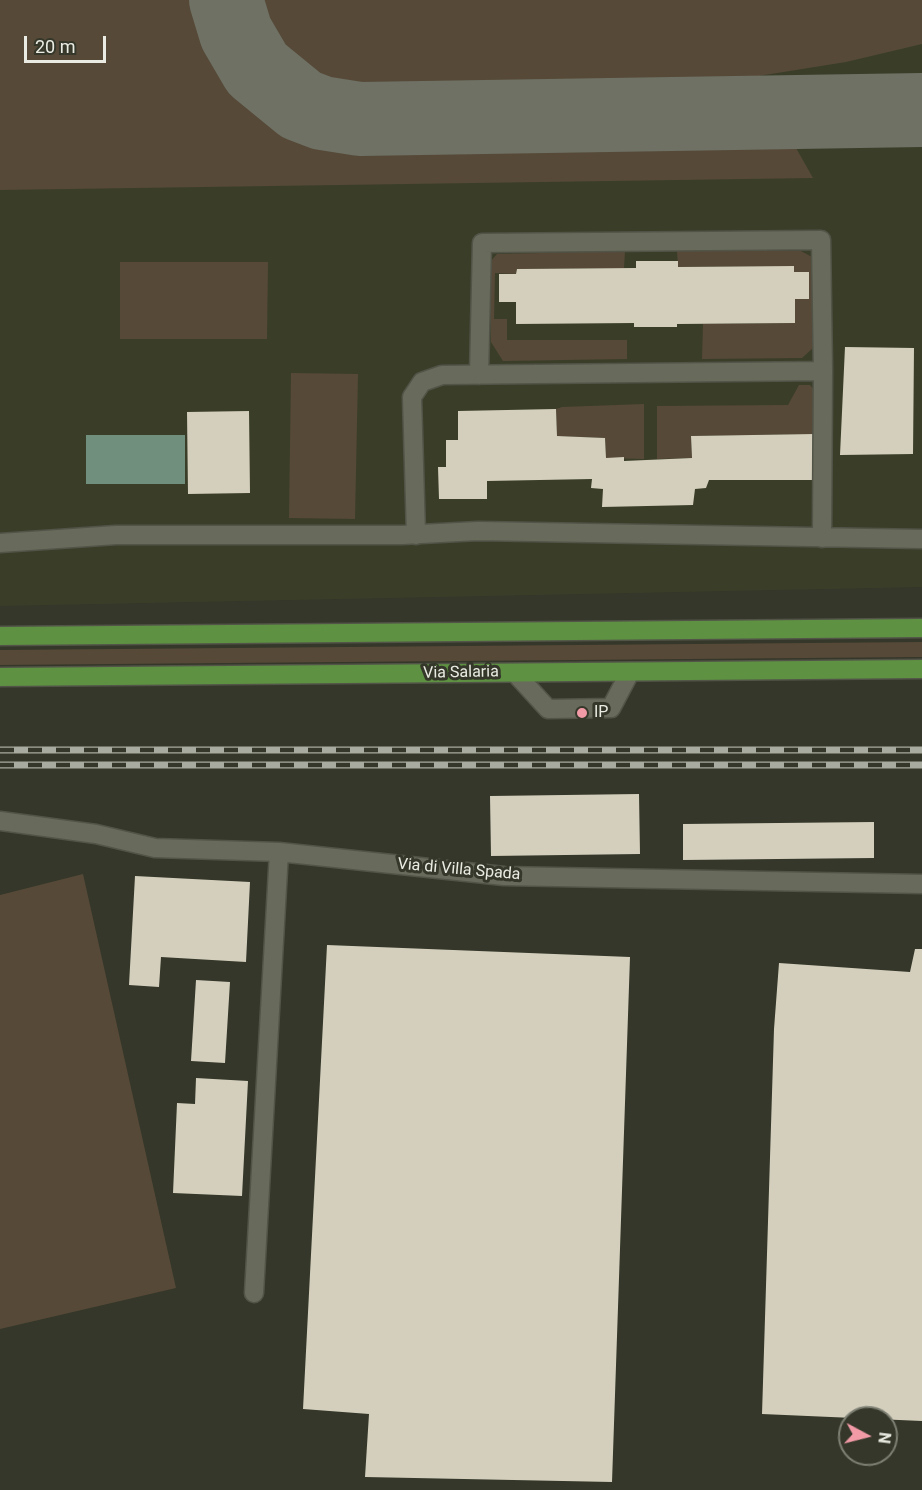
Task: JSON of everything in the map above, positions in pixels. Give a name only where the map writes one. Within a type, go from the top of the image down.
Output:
[{"type":"main road","points":[[0,636],[922,628]]},
{"type":"main road","name":"Via Salaria","points":[[0,677],[922,669]]},
{"type":"street","points":[[479,375],[482,243],[821,240],[822,538]]},
{"type":"street","points":[[416,535],[412,397],[422,382],[442,375],[823,371]]},
{"type":"street","points":[[0,543],[116,535],[416,535],[478,531],[922,539]]},
{"type":"street","points":[[515,673],[548,709],[611,708],[630,672]]},
{"type":"street","name":"Via di Villa Spada","points":[[0,821],[96,834],[155,848],[279,852],[515,876],[922,884]]},
{"type":"street","points":[[254,1293],[279,852]]},
{"type":"shaded area","points":[[0,0],[922,0],[922,587],[0,606]]},
{"type":"shaded area","points":[[0,0],[203,0],[215,44],[234,81],[263,111],[288,127],[334,144],[773,135],[796,148],[813,178],[0,190]]},
{"type":"shaded area","points":[[259,0],[922,0],[922,44],[846,62],[702,85],[380,94],[338,90],[304,74],[283,56]]},
{"type":"shaded area","points":[[625,251],[624,268],[517,269],[516,274],[495,273],[494,319],[507,319],[507,340],[627,340],[627,359],[503,361],[491,342],[490,268],[491,261],[497,254]]},
{"type":"shaded area","points":[[677,251],[801,251],[812,257],[814,347],[802,358],[702,359],[703,324],[795,323],[795,299],[809,299],[809,272],[794,272],[794,266],[678,267]]},
{"type":"shaded area","points":[[120,262],[268,262],[267,339],[120,339]]},
{"type":"shaded area","points":[[291,373],[358,374],[355,519],[289,518]]},
{"type":"shaded area","points":[[799,385],[810,385],[814,390],[814,434],[691,436],[692,458],[657,459],[657,406],[788,405]]},
{"type":"shaded area","points":[[644,404],[644,459],[606,458],[605,438],[557,436],[556,409]]},
{"type":"shaded area","points":[[86,435],[185,435],[185,484],[86,484]]},
{"type":"shaded area","points":[[922,642],[922,657],[0,665],[0,650]]},
{"type":"shaded area","points":[[83,874],[176,1288],[0,1329],[0,895]]},
{"type":"building","points":[[636,261],[678,261],[678,267],[794,266],[794,272],[809,272],[809,299],[795,299],[795,323],[677,324],[677,327],[634,327],[634,323],[516,324],[516,302],[499,302],[499,274],[516,274],[517,269],[636,268]]},
{"type":"building","points":[[845,347],[914,348],[913,454],[840,455]]},
{"type":"building","points":[[556,409],[557,436],[605,438],[606,458],[624,457],[624,461],[692,458],[691,436],[814,434],[817,480],[709,480],[706,488],[695,489],[693,505],[602,507],[603,489],[591,488],[592,479],[487,481],[487,499],[439,499],[438,467],[446,467],[446,440],[458,440],[458,411]]},
{"type":"building","points":[[249,411],[250,493],[188,494],[187,412]]},
{"type":"building","points":[[639,794],[640,854],[491,856],[490,796]]},
{"type":"building","points":[[874,822],[874,858],[683,860],[683,824]]},
{"type":"building","points":[[135,876],[250,882],[246,962],[161,957],[159,987],[129,985]]},
{"type":"building","points":[[327,945],[630,957],[612,1482],[365,1477],[369,1414],[303,1409]]},
{"type":"building","points":[[915,949],[922,949],[922,1421],[898,1420],[898,1406],[838,1406],[838,1417],[762,1414],[774,1029],[779,963],[910,972]]},
{"type":"building","points":[[196,980],[230,982],[225,1063],[191,1061]]},
{"type":"building","points":[[196,1078],[248,1081],[242,1196],[173,1193],[177,1103],[195,1104]]},
{"type":"taxiway","points":[[226,0],[236,33],[257,69],[301,105],[322,113],[360,119],[922,110]]},
{"type":"railway","points":[[0,750],[922,750]]},
{"type":"railway","points":[[0,765],[922,765]]},
{"type":"place","name":"IP","points":[[582,713]]}]
